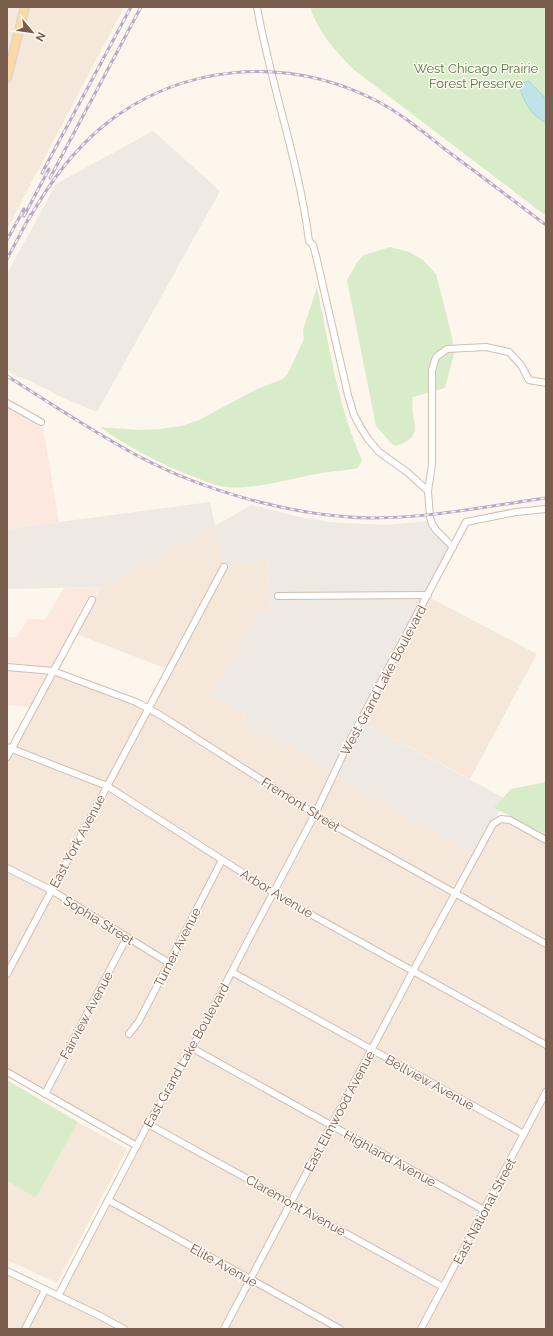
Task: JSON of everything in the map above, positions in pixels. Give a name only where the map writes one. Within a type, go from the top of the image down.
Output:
[{"type":"main road","points":[[7,78],[25,7]]},
{"type":"street","points":[[257,7],[271,72],[280,103],[303,202],[309,241],[316,256],[354,415],[361,428],[380,452],[408,472],[428,491]]},
{"type":"street","points":[[453,547],[440,535],[432,524],[428,491],[432,464],[432,370],[436,357],[447,349],[486,346],[509,352],[521,365],[528,380],[546,383]]},
{"type":"street","points":[[7,403],[42,422]]},
{"type":"street","name":"West Grand Lake Boulevard","points":[[315,814],[348,744],[466,522],[516,512],[546,509]]},
{"type":"street","name":"East York Avenue","points":[[7,974],[224,567]]},
{"type":"street","points":[[278,596],[428,595]]},
{"type":"street","points":[[7,757],[9,748],[92,600]]},
{"type":"street","name":"Fremont Street","points":[[7,667],[53,671],[136,702],[315,814],[546,944]]},
{"type":"street","name":"Arbor Avenue","points":[[9,748],[107,786],[274,892],[546,1045]]},
{"type":"street","name":"East Grand Lake Boulevard","points":[[58,1296],[148,1124],[192,1048],[315,814]]},
{"type":"street","name":"East Elmwood Avenue","points":[[224,1329],[413,971],[493,824],[501,819],[506,819],[546,840]]},
{"type":"street","name":"Turner Avenue","points":[[129,1034],[139,1020],[222,860]]},
{"type":"street","name":"Sophia Street","points":[[7,868],[51,890],[169,963]]},
{"type":"street","name":"Fairview Avenue","points":[[45,1094],[127,937]]},
{"type":"street","name":"Bellview Avenue","points":[[232,972],[524,1134]]},
{"type":"street","name":"Highland Avenue","points":[[192,1048],[484,1210]]},
{"type":"street","points":[[7,1072],[137,1146]]},
{"type":"street","name":"East National Street","points":[[421,1329],[546,1092]]},
{"type":"street","name":"Claremont Avenue","points":[[148,1124],[443,1287]]},
{"type":"street","name":"Elite Avenue","points":[[108,1200],[340,1329]]},
{"type":"street","points":[[7,1271],[124,1329]]},
{"type":"street","points":[[25,1329],[45,1290]]},
{"type":"shaded area","points":[[7,7],[21,7],[7,61]]},
{"type":"shaded area","points":[[27,7],[124,7],[7,229],[7,86]]},
{"type":"shaded area","points":[[153,131],[220,191],[97,412],[61,397],[28,380],[16,376],[7,369],[7,274],[56,184]]},
{"type":"shaded area","points":[[7,407],[43,428],[59,522],[7,529]]},
{"type":"shaded area","points":[[210,502],[215,526],[101,587],[7,589],[7,529]]},
{"type":"shaded area","points":[[251,505],[300,517],[329,522],[385,525],[429,521],[434,533],[450,547],[333,771],[293,747],[248,730],[243,711],[213,696],[258,612],[271,609],[267,560],[225,568],[223,566],[215,526]]},
{"type":"shaded area","points":[[215,526],[223,566],[167,669],[76,634],[101,587]]},
{"type":"shaded area","points":[[267,560],[271,609],[243,711],[248,730],[293,747],[333,771],[314,812],[151,708],[225,568]]},
{"type":"shaded area","points":[[101,587],[52,669],[7,666],[7,637],[16,638],[28,619],[45,620],[64,588]]},
{"type":"shaded area","points":[[429,597],[537,654],[470,779],[362,722]]},
{"type":"shaded area","points":[[7,669],[51,672],[32,707],[7,705]]},
{"type":"shaded area","points":[[54,673],[146,710],[51,888],[7,866],[7,760]]},
{"type":"shaded area","points":[[149,711],[312,814],[136,1144],[7,1070],[7,980]]},
{"type":"shaded area","points":[[362,722],[506,799],[474,855],[336,777],[349,746]]},
{"type":"shaded area","points":[[336,777],[474,855],[222,1329],[132,1329],[60,1295],[192,1051],[315,820]]},
{"type":"shaded area","points":[[503,822],[511,823],[546,843],[546,1090],[419,1329],[227,1329],[490,833],[496,825]]},
{"type":"shaded area","points":[[7,870],[49,891],[7,970]]},
{"type":"shaded area","points":[[546,1096],[546,1329],[424,1329]]},
{"type":"shaded area","points":[[78,1122],[127,1149],[57,1283],[7,1260],[7,1181],[36,1198]]},
{"type":"shaded area","points":[[7,1274],[122,1329],[7,1329]]},
{"type":"green space","name":"West Chicago Prairie Forest Preserve","points":[[310,7],[546,7],[546,216],[353,69],[333,48],[318,25]]},
{"type":"green space","points":[[390,247],[409,252],[423,260],[436,274],[452,337],[454,354],[445,388],[413,397],[412,405],[415,426],[414,432],[405,442],[395,446],[376,426],[347,280],[358,261],[364,255]]},
{"type":"green space","points":[[317,287],[340,397],[362,460],[358,468],[322,473],[255,486],[220,486],[169,467],[134,449],[100,427],[139,430],[181,426],[199,420],[257,389],[283,379],[288,373],[304,339],[303,330]]},
{"type":"green space","points":[[546,782],[546,835],[494,808],[511,789]]},
{"type":"green space","points":[[7,1080],[78,1122],[36,1198],[7,1181]]},
{"type":"water","points":[[529,81],[546,99],[546,123],[533,113],[522,94],[520,86],[521,83]]},
{"type":"railway","points":[[42,173],[131,7]]},
{"type":"railway","points":[[50,178],[141,7]]},
{"type":"railway","points":[[29,219],[61,170],[81,147],[102,127],[132,106],[165,89],[199,78],[234,73],[270,72],[306,76],[341,86],[385,105],[412,123],[546,225]]},
{"type":"railway","points":[[24,216],[49,169]]},
{"type":"railway","points":[[7,240],[24,209]]},
{"type":"railway","points":[[7,259],[31,214]]},
{"type":"railway","points":[[7,376],[105,437],[164,469],[222,491],[282,507],[343,517],[372,518],[415,516],[459,511],[546,498]]}]
